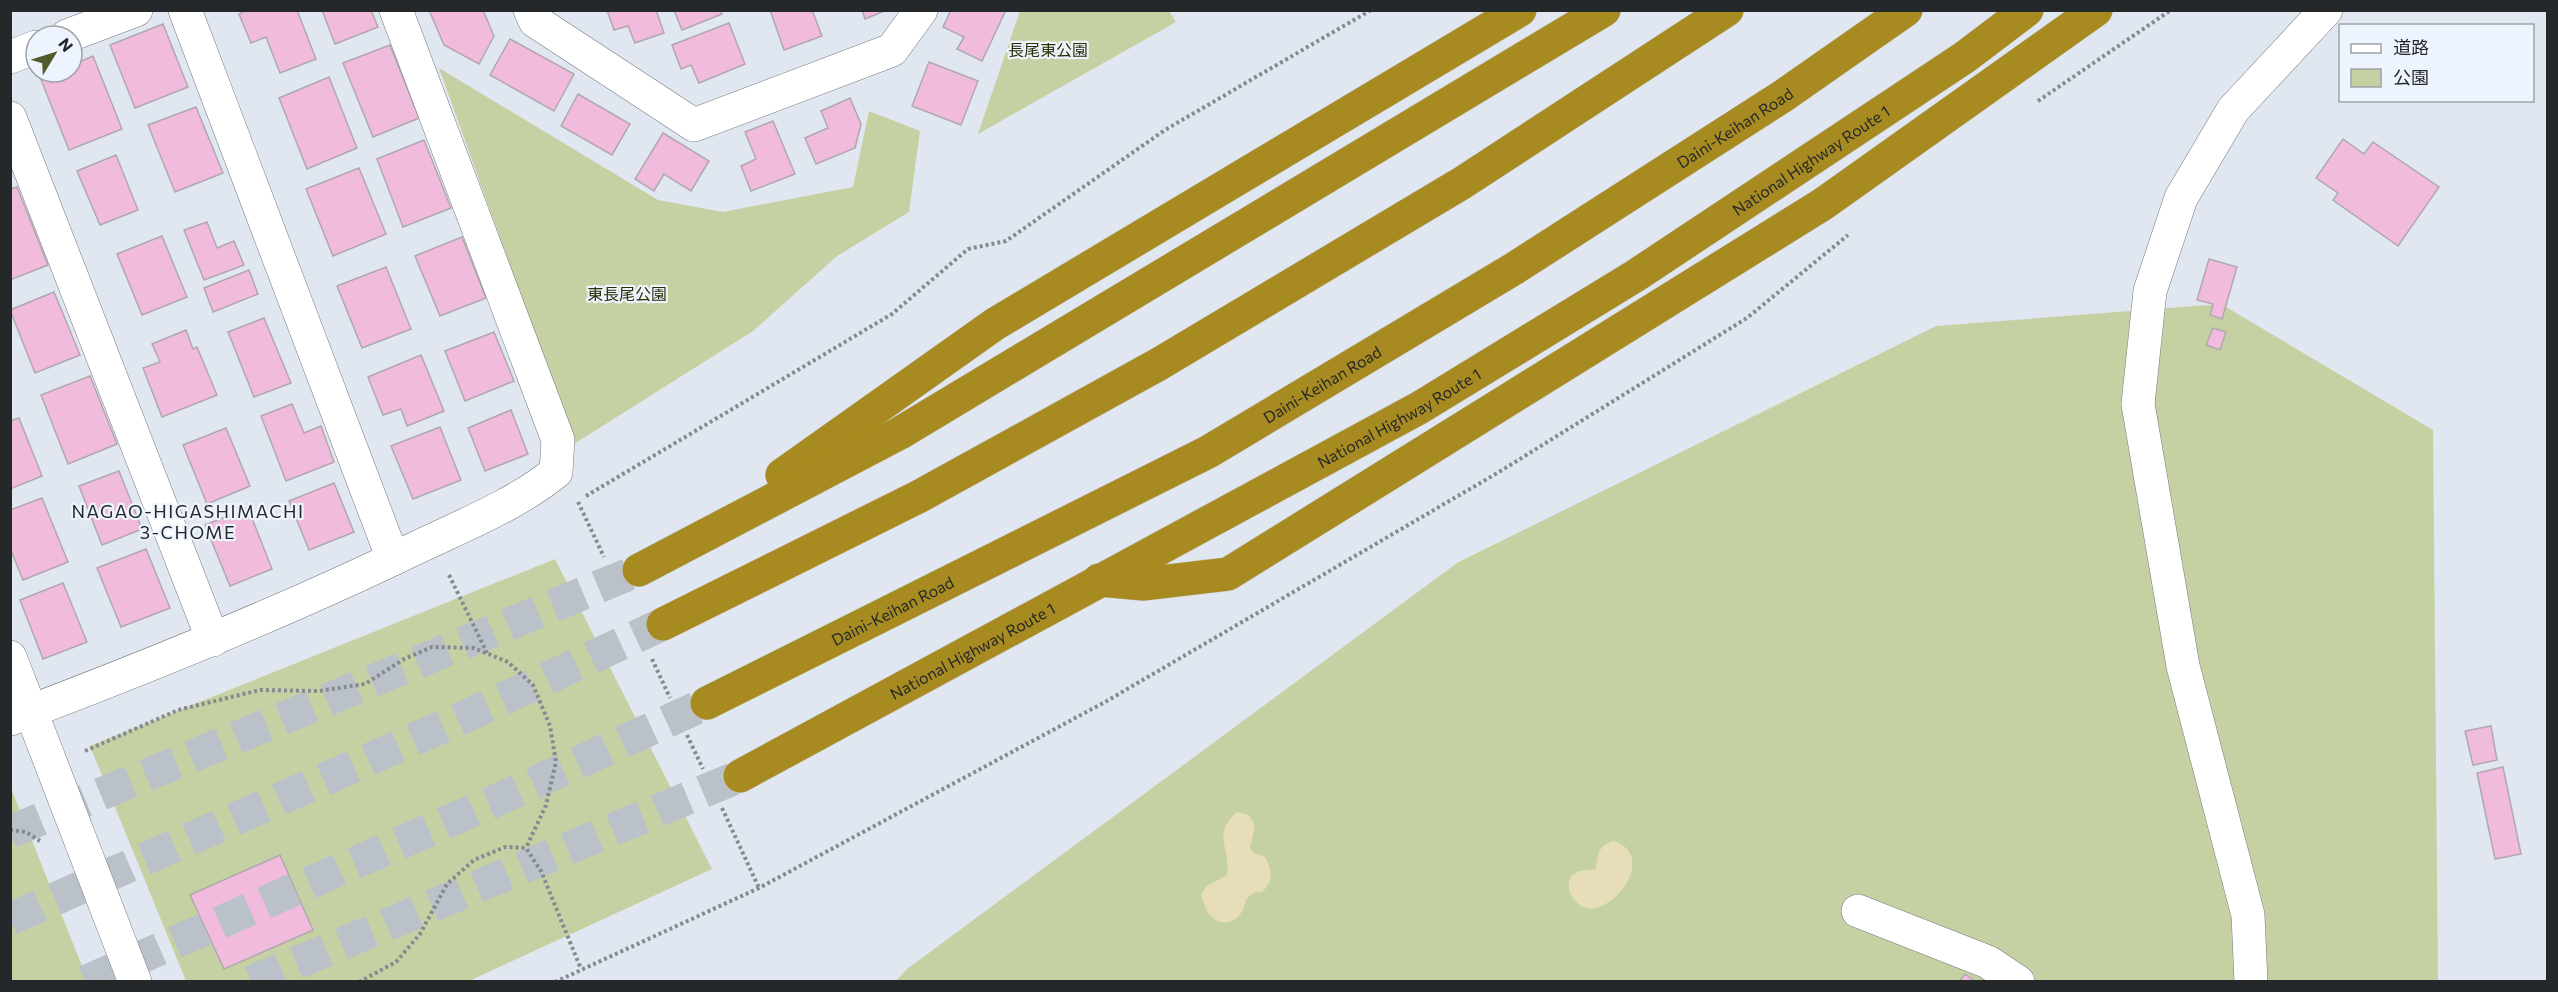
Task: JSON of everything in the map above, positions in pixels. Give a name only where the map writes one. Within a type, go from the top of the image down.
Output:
[{"type":"highway","points":[[683,546],[994,324],[1520,10]]},
{"type":"highway","points":[[639,570],[900,433],[1604,10]]},
{"type":"highway","points":[[655,638],[920,496],[1159,364],[1462,183],[1727,10]]},
{"type":"highway","name":"Daini-Keihan Road","points":[[707,703],[1208,452],[1515,268],[1783,96],[1906,10]]},
{"type":"highway","name":"National Highway Route 1","points":[[740,776],[1419,408],[1625,282],[1965,57],[2027,10]]},
{"type":"highway","points":[[1099,580],[1143,584],[1228,574],[1823,204],[2096,10]]},
{"type":"street","points":[[84,30],[136,10]]},
{"type":"street","points":[[184,10],[393,559]]},
{"type":"street","points":[[20,715],[213,640],[393,559],[532,491],[556,472],[558,440],[396,10]]},
{"type":"street","points":[[530,10],[535,21],[694,125],[892,50],[921,10]]},
{"type":"street","points":[[2251,981],[2248,915],[2183,666],[2139,404],[2150,291],[2181,198],[2233,110],[2326,10]]},
{"type":"street","points":[[10,118],[213,640]]},
{"type":"street","points":[[10,657],[20,715],[135,981]]},
{"type":"street","points":[[1858,911],[1988,962],[2019,981]]},
{"type":"path","points":[[567,506],[892,314],[968,249],[1006,241],[1164,130],[1371,10]]},
{"type":"path","points":[[577,501],[608,565]]},
{"type":"path","points":[[445,566],[487,653]]},
{"type":"path","points":[[655,638],[673,705]]},
{"type":"path","points":[[79,753],[178,710],[260,690],[319,691],[364,684],[404,659],[432,646],[474,648],[508,662],[533,685],[550,726],[556,762],[546,805],[526,848]]},
{"type":"path","points":[[683,726],[703,769]]},
{"type":"path","points":[[718,802],[759,888]]},
{"type":"path","points":[[359,981],[396,962],[420,934],[447,884],[474,860],[505,847],[526,848]]},
{"type":"path","points":[[526,848],[541,871],[581,969]]},
{"type":"green space","name":"長尾東公園","points":[[1020,11],[1169,11],[1176,22],[978,134]]},
{"type":"green space","name":"東長尾公園","points":[[439,68],[658,200],[723,212],[853,187],[869,111],[920,131],[909,212],[837,256],[753,331],[574,444]]},
{"type":"green space","points":[[2221,304],[2433,430],[2438,981],[895,982],[907,969],[1457,563],[1936,326]]},
{"type":"green space","points":[[555,559],[712,869],[469,981],[186,981],[90,746]]},
{"type":"green space","points":[[11,788],[88,981],[11,981]]},
{"type":"sand","points":[[1237,812],[1249,815],[1255,826],[1250,848],[1254,853],[1265,857],[1271,876],[1262,892],[1255,892],[1246,899],[1242,911],[1235,920],[1224,922],[1210,915],[1201,895],[1207,886],[1227,875],[1228,865],[1223,835],[1229,820]]},
{"type":"sand","points":[[1614,841],[1628,850],[1632,863],[1630,877],[1622,890],[1610,901],[1597,908],[1584,908],[1571,894],[1570,877],[1579,871],[1596,869],[1598,855],[1602,848]]},
{"type":"building","points":[[247,10],[297,10],[316,59],[280,73],[266,37],[251,43],[239,14]]},
{"type":"building","points":[[322,10],[371,10],[378,27],[335,44]]},
{"type":"building","points":[[429,10],[483,10],[494,36],[479,64],[444,45]]},
{"type":"building","points":[[607,10],[656,10],[664,33],[635,43],[628,26],[614,30]]},
{"type":"building","points":[[674,10],[720,10],[722,14],[682,30]]},
{"type":"building","points":[[770,10],[812,10],[822,36],[784,50]]},
{"type":"building","points":[[862,10],[887,10],[865,19]]},
{"type":"building","points":[[951,10],[1006,10],[982,61],[957,49],[964,37],[943,27]]},
{"type":"building","points":[[729,23],[745,64],[699,83],[691,65],[681,69],[672,45]]},
{"type":"building","points":[[163,24],[188,87],[135,108],[110,45]]},
{"type":"building","points":[[510,39],[574,74],[554,111],[490,75]]},
{"type":"building","points":[[390,45],[419,118],[373,137],[343,63]]},
{"type":"building","points":[[93,56],[122,129],[69,150],[43,84],[84,84],[84,60]]},
{"type":"building","points":[[929,62],[978,81],[961,125],[912,106]]},
{"type":"building","points":[[329,77],[357,148],[307,169],[279,98]]},
{"type":"building","points":[[578,94],[630,124],[612,155],[561,126]]},
{"type":"building","points":[[850,98],[861,124],[855,148],[816,164],[805,138],[828,128],[821,111]]},
{"type":"building","points":[[196,107],[223,173],[175,192],[148,125]]},
{"type":"building","points":[[773,121],[795,174],[751,191],[741,166],[756,159],[745,132]]},
{"type":"building","points":[[663,133],[709,161],[691,191],[664,174],[654,191],[635,179]]},
{"type":"building","points":[[2343,139],[2364,154],[2373,142],[2439,187],[2398,246],[2333,200],[2338,193],[2316,178]]},
{"type":"building","points":[[424,140],[451,208],[403,227],[377,159]]},
{"type":"building","points":[[116,155],[138,210],[100,225],[77,171]]},
{"type":"building","points":[[359,168],[386,234],[333,256],[306,189]]},
{"type":"building","points":[[17,187],[48,265],[10,280],[10,189]]},
{"type":"building","points":[[207,222],[217,248],[234,241],[244,265],[204,280],[184,230]]},
{"type":"building","points":[[162,236],[187,297],[142,315],[117,254]]},
{"type":"building","points":[[462,237],[486,298],[440,316],[415,256]]},
{"type":"building","points":[[2209,259],[2237,267],[2222,319],[2210,315],[2213,304],[2197,300]]},
{"type":"building","points":[[386,267],[411,329],[362,348],[337,286]]},
{"type":"building","points":[[249,270],[258,294],[213,312],[204,288]]},
{"type":"building","points":[[54,292],[80,355],[35,373],[10,310]]},
{"type":"building","points":[[264,318],[291,383],[254,397],[228,332]]},
{"type":"building","points":[[2213,328],[2226,332],[2220,350],[2206,345]]},
{"type":"building","points":[[186,330],[193,349],[197,347],[217,395],[162,417],[143,368],[160,362],[152,344]]},
{"type":"building","points":[[494,332],[514,381],[465,401],[445,351]]},
{"type":"building","points":[[421,355],[444,411],[407,426],[401,409],[383,415],[368,377]]},
{"type":"building","points":[[90,376],[117,444],[68,464],[41,395]]},
{"type":"building","points":[[292,404],[304,433],[321,426],[334,462],[286,481],[261,416]]},
{"type":"building","points":[[511,410],[528,454],[485,471],[468,428]]},
{"type":"building","points":[[19,418],[42,476],[10,489],[10,421]]},
{"type":"building","points":[[440,427],[461,480],[413,499],[391,446]]},
{"type":"building","points":[[226,428],[250,486],[207,504],[183,445]]},
{"type":"building","points":[[119,471],[142,529],[102,545],[79,486]]},
{"type":"building","points":[[334,483],[354,532],[309,550],[289,501]]},
{"type":"building","points":[[42,498],[68,562],[23,580],[10,548],[10,510]]},
{"type":"building","points":[[248,508],[272,569],[230,586],[205,525]]},
{"type":"building","points":[[146,549],[170,608],[121,627],[97,568]]},
{"type":"building","points":[[63,583],[87,642],[43,659],[20,600]]},
{"type":"building","points":[[2491,726],[2497,760],[2473,765],[2465,731]]},
{"type":"building","points":[[2503,767],[2521,854],[2495,859],[2477,773]]},
{"type":"building","points":[[280,855],[313,930],[224,969],[190,895]]},
{"type":"building","points":[[1965,974],[1976,982],[1959,982]]},
{"type":"tunnel","points":[[10,832],[639,570]]},
{"type":"tunnel","points":[[10,919],[462,718],[663,624]]},
{"type":"tunnel","points":[[85,982],[497,800],[707,703]]},
{"type":"tunnel","points":[[251,982],[740,776]]},
{"type":"district","name":"NAGAO-HIGASHIMACHI 3-CHOME","points":[[188,521]]}]
